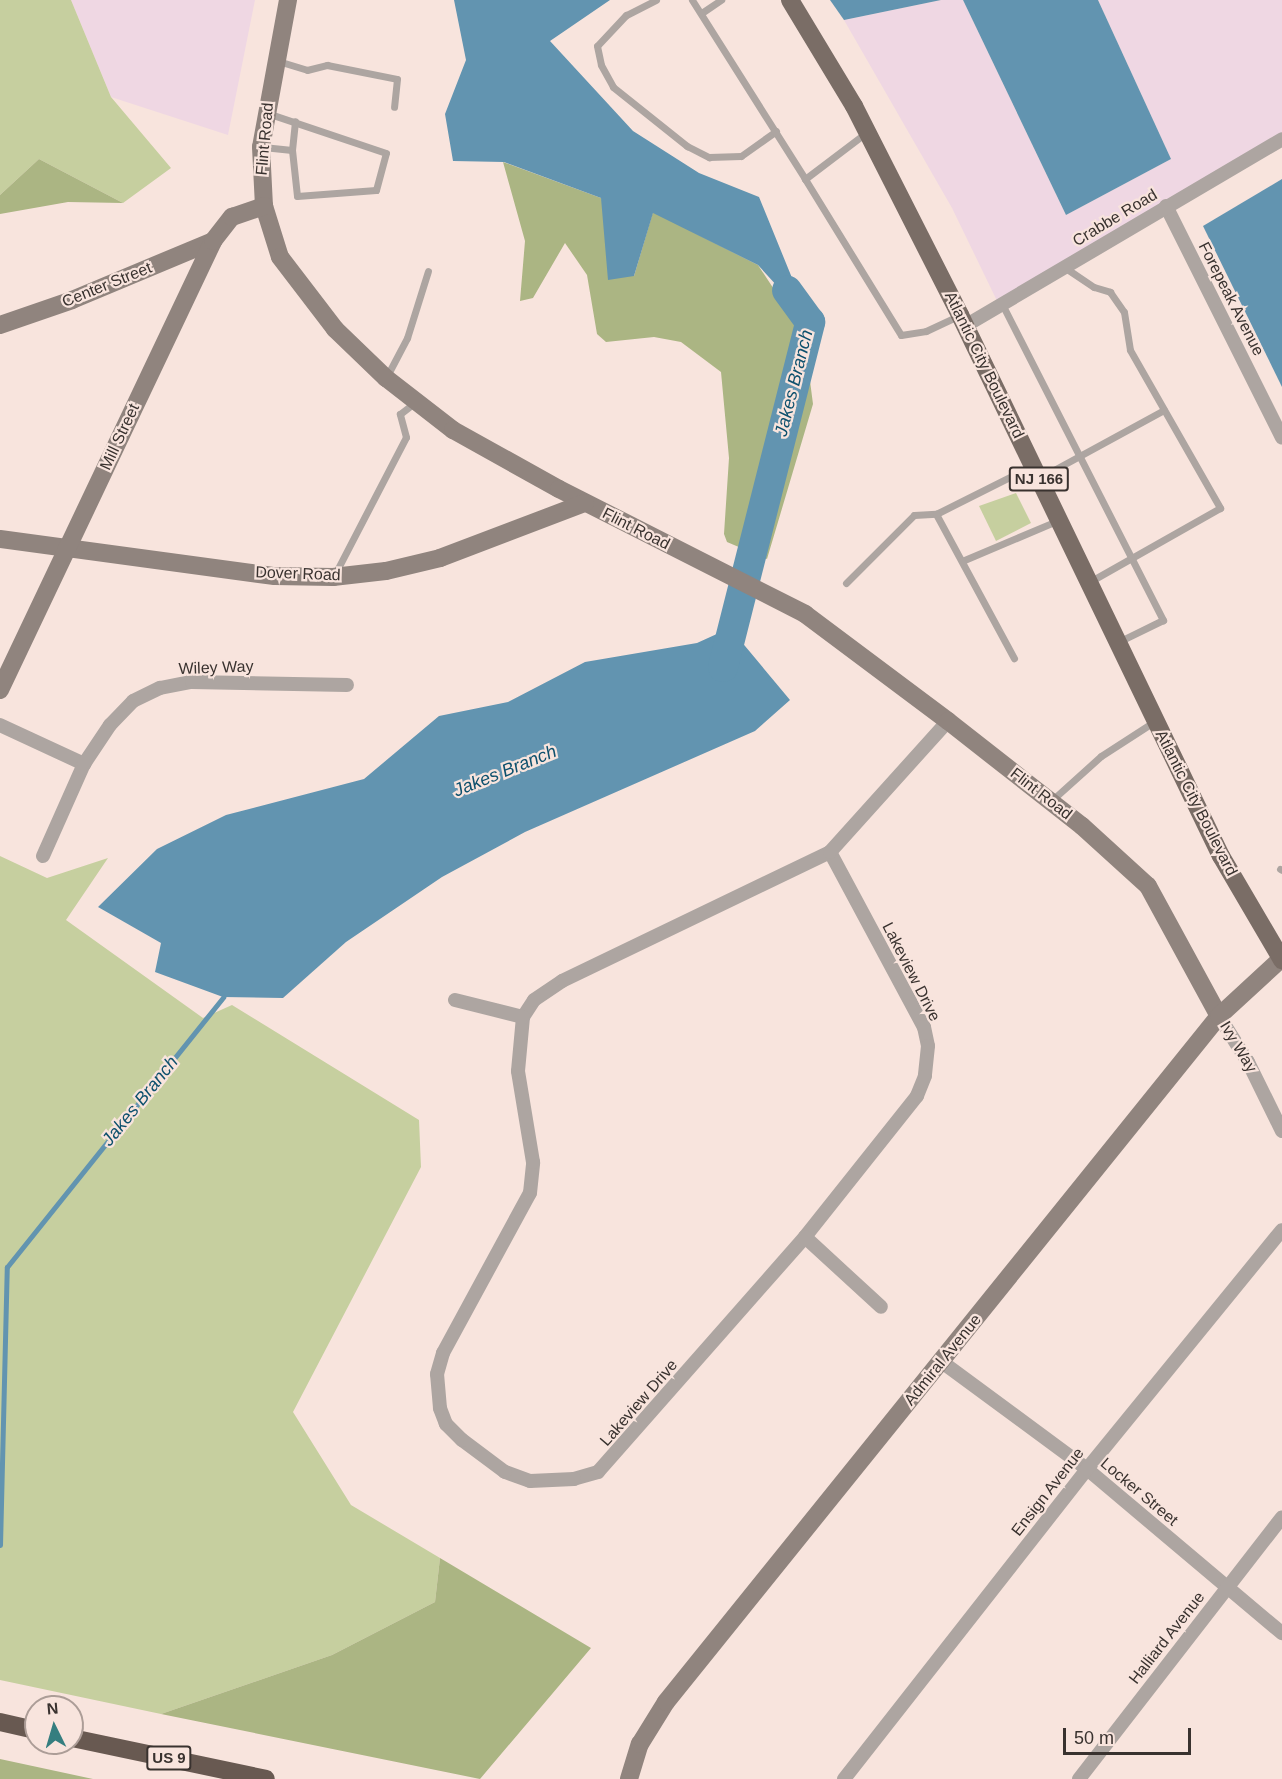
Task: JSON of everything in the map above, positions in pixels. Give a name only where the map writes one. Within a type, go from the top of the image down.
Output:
[{"type":"highway","points":[[0,1722],[24,1727]]},
{"type":"highway","name":"US 9","points":[[84,1741],[266,1779]]},
{"type":"main road","name":"Atlantic City Boulevard","points":[[790,0],[867,132],[963,320],[1221,856],[1282,959]]},
{"type":"street","name":"Flint Road","points":[[288,0],[261,147],[264,206],[280,257],[306,296],[386,378],[415,402],[491,454],[805,614],[948,721],[1050,801],[1148,886],[1191,964]]},
{"type":"street","name":"Crabbe Road","points":[[963,320],[1001,303],[1282,139]]},
{"type":"street","name":"Mill Street","points":[[0,690],[213,242],[232,217],[264,206]]},
{"type":"street","name":"Forepeak Avenue","points":[[1166,206],[1282,438]]},
{"type":"street","name":"Center Street","points":[[0,325],[72,300],[213,242]]},
{"type":"street","name":"Dover Road","points":[[0,538],[275,576],[333,577],[386,572],[440,558],[585,503]]},
{"type":"street","name":"Wiley Way","points":[[43,856],[84,764],[110,725],[134,701],[160,688],[192,682],[347,685]]},
{"type":"street","points":[[455,1000],[523,1017],[534,1000],[562,981],[830,852],[948,721]]},
{"type":"street","points":[[0,725],[84,764]]},
{"type":"street","name":"Lakeview Drive","points":[[523,1017],[518,1071],[533,1162],[530,1193],[443,1353],[437,1374],[440,1408],[446,1424],[462,1440],[505,1472],[530,1481],[574,1479],[598,1472],[805,1237],[917,1096],[925,1076],[928,1046],[924,1028],[830,852]]},
{"type":"street","name":"Admiral Avenue","points":[[629,1779],[640,1744],[666,1702],[1219,1016],[1282,959]]},
{"type":"street","name":"Ivy Way","points":[[1191,964],[1219,1016],[1248,1062],[1282,1131]]},
{"type":"street","name":"Ensign Avenue","points":[[844,1779],[1087,1469],[1282,1230]]},
{"type":"street","points":[[805,1237],[881,1307]]},
{"type":"street","name":"Locker Street","points":[[942,1362],[1087,1469],[1282,1633]]},
{"type":"street","name":"Halliard Avenue","points":[[1079,1779],[1282,1517]]},
{"type":"lane","points":[[656,0],[626,15],[597,46],[601,65],[613,87],[687,146],[710,157],[741,156],[776,131]]},
{"type":"lane","points":[[692,0],[703,12],[901,335],[926,331],[963,320]]},
{"type":"lane","points":[[703,12],[721,0]]},
{"type":"lane","points":[[276,60],[307,70],[327,65],[397,79],[394,107]]},
{"type":"lane","points":[[266,112],[295,121],[386,153],[376,190],[297,196],[292,150],[295,121]]},
{"type":"lane","points":[[805,178],[867,132]]},
{"type":"lane","points":[[261,147],[292,150]]},
{"type":"lane","points":[[1064,267],[1094,287],[1110,292],[1124,312],[1130,350],[1220,508],[1089,582]]},
{"type":"lane","points":[[386,378],[407,338],[428,271]]},
{"type":"lane","points":[[1001,303],[1163,620],[1118,642]]},
{"type":"lane","points":[[333,577],[406,437],[400,414],[415,402]]},
{"type":"lane","points":[[846,583],[914,515],[936,514],[1078,457],[1164,410]]},
{"type":"lane","points":[[936,514],[1014,658]]},
{"type":"lane","points":[[962,561],[1059,520]]},
{"type":"lane","points":[[1050,801],[1101,756],[1155,721]]},
{"type":"shaded area","points":[[71,0],[255,0],[228,135],[111,97]]},
{"type":"shaded area","points":[[941,0],[963,0],[1066,215],[1171,159],[1098,0],[1282,0],[1282,142],[1000,307],[952,208],[844,20]]},
{"type":"green space","points":[[0,0],[71,0],[111,97],[171,168],[123,203],[39,159],[0,195]]},
{"type":"green space","points":[[39,159],[123,203],[68,202],[0,214],[0,195]]},
{"type":"green space","points":[[503,162],[601,198],[634,276],[653,212],[758,265],[804,335],[813,404],[767,559],[727,542],[724,534],[729,458],[721,372],[681,342],[654,337],[606,342],[597,334],[587,275],[565,243],[533,298],[520,301],[525,241]]},
{"type":"green space","points":[[1016,493],[1031,523],[996,541],[979,506]]},
{"type":"green space","points":[[0,856],[47,878],[108,858],[66,920],[203,1018],[232,1005],[419,1120],[421,1167],[293,1412],[351,1505],[440,1558],[435,1602],[332,1655],[161,1714],[84,1698],[84,1695],[71,1695],[0,1680]]},
{"type":"green space","points":[[440,1558],[591,1648],[480,1779],[161,1714],[332,1655],[435,1602]]},
{"type":"green space","points":[[0,1759],[93,1779],[0,1779]]},
{"type":"water","points":[[454,0],[610,0],[550,41],[633,131],[699,173],[759,197],[810,322],[758,265],[653,213],[634,276],[608,280],[601,198],[504,162],[453,161],[445,114],[466,60]]},
{"type":"water","points":[[830,0],[941,0],[844,20]]},
{"type":"water","points":[[963,0],[1098,0],[1171,159],[1066,215]]},
{"type":"water","points":[[1282,179],[1282,387],[1203,226]]},
{"type":"water","points":[[730,628],[790,700],[755,731],[525,832],[442,877],[346,942],[283,998],[223,997],[155,972],[161,943],[98,907],[157,849],[226,815],[364,779],[439,716],[508,702],[585,662],[697,643]]},
{"type":"waterway","name":"Jakes Branch","points":[[723,667],[810,322],[787,290]]},
{"type":"waterway","name":"Jakes Branch","points":[[0,1545],[7,1267],[223,997]]}]
